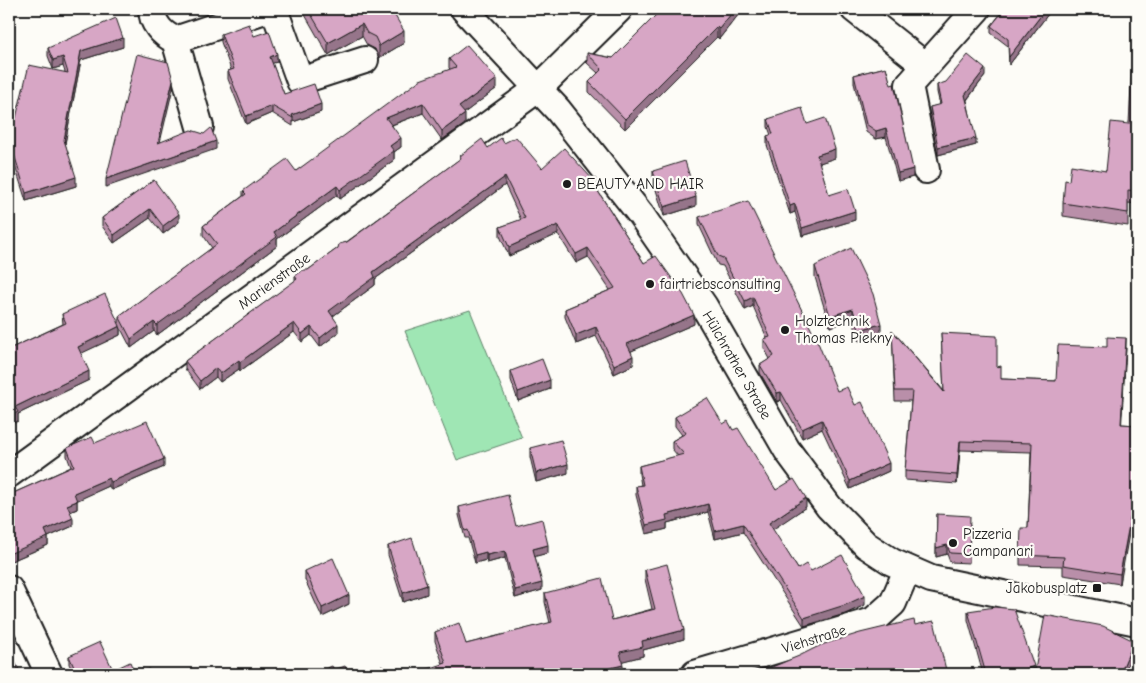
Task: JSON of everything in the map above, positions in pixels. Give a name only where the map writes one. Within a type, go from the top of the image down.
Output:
[{"type":"street","points":[[175,40],[268,9]]},
{"type":"street","points":[[274,9],[300,81],[365,60]]},
{"type":"street","name":"Hülchrather Straße","points":[[464,9],[539,88],[594,154],[684,274],[776,432],[829,507],[866,545],[884,558],[907,570]]},
{"type":"street","name":"Marienstraße","points":[[9,474],[539,88],[619,9]]},
{"type":"street","points":[[854,9],[926,66]]},
{"type":"street","points":[[926,170],[909,85],[977,9]]},
{"type":"street","points":[[147,10],[162,32],[175,40],[200,127]]},
{"type":"street","points":[[907,570],[956,585],[1137,622]]},
{"type":"street","name":"Viehstraße","points":[[695,674],[873,621],[893,603],[907,570]]},
{"type":"street","points":[[9,589],[49,674]]},
{"type":"green space","points":[[470,310],[522,438],[457,460],[405,331]]},
{"type":"building","points":[[308,9],[391,9],[404,31],[379,46],[375,37],[367,33],[362,24],[328,43]]},
{"type":"building","points":[[662,9],[735,9],[719,29],[717,27],[625,119],[589,82],[602,69],[587,53],[613,58]]},
{"type":"building","points":[[1005,9],[1046,9],[1009,57],[1008,39],[991,26]]},
{"type":"building","points":[[116,18],[123,38],[81,51],[64,140],[76,177],[26,193],[14,154],[9,153],[9,117],[16,118],[29,65],[68,73],[63,57],[53,60],[48,48]]},
{"type":"building","points":[[249,24],[254,36],[269,31],[277,54],[270,57],[284,94],[314,84],[321,104],[292,115],[293,118],[272,106],[246,116],[228,71],[234,69],[221,34]]},
{"type":"building","points":[[467,45],[497,79],[459,107],[465,114],[442,131],[423,103],[386,118],[401,138],[390,146],[394,151],[340,190],[337,186],[274,232],[277,237],[157,325],[154,322],[131,339],[119,316],[217,244],[203,226],[246,194],[243,191],[287,159],[296,171],[420,80],[456,67],[449,59]]},
{"type":"building","points":[[137,54],[168,62],[173,80],[158,143],[191,130],[204,134],[211,128],[216,141],[106,179]]},
{"type":"building","points":[[968,55],[985,69],[965,95],[976,138],[938,147],[930,107],[941,104],[937,85],[946,82]]},
{"type":"building","points":[[886,67],[891,85],[894,84],[913,169],[898,173],[886,128],[876,131],[866,124],[854,75]]},
{"type":"building","points":[[1132,67],[1137,67],[1137,191],[1128,190],[1128,213],[1063,203],[1065,180],[1069,181],[1071,165],[1106,171],[1111,122],[1129,124]]},
{"type":"building","points":[[802,108],[807,124],[825,118],[835,149],[817,155],[829,195],[848,189],[855,211],[802,228],[795,204],[790,206],[767,136],[773,134],[768,119]]},
{"type":"building","points":[[516,137],[542,168],[564,148],[594,181],[592,182],[644,263],[656,256],[683,294],[694,315],[627,344],[633,356],[614,365],[596,327],[576,335],[565,309],[615,288],[588,248],[576,254],[558,225],[509,247],[500,227],[525,218],[505,177],[373,272],[375,277],[329,311],[338,324],[320,338],[311,327],[302,334],[294,323],[240,362],[239,360],[220,374],[216,368],[200,381],[185,361],[297,279],[295,276],[303,270],[308,270],[338,248],[339,244],[347,242],[461,158],[460,156],[482,139],[488,148],[501,138],[504,143]]},
{"type":"building","points":[[685,161],[696,197],[664,207],[653,171]]},
{"type":"building","points":[[154,180],[179,214],[163,226],[150,209],[114,235],[102,218]]},
{"type":"building","points":[[748,201],[819,345],[837,391],[847,387],[855,405],[862,402],[889,463],[850,481],[822,420],[802,429],[781,392],[777,393],[760,365],[774,356],[764,339],[770,337],[753,297],[745,301],[723,258],[718,256],[699,217]]},
{"type":"building","points":[[851,248],[873,294],[881,324],[859,330],[853,309],[830,316],[815,266]]},
{"type":"building","points":[[105,294],[120,326],[78,347],[89,371],[15,407],[18,412],[9,417],[9,375],[11,374],[9,368],[9,349],[66,323],[62,314]]},
{"type":"building","points":[[892,330],[944,392],[941,333],[997,336],[997,367],[1001,366],[1001,379],[1056,381],[1058,345],[1107,347],[1107,337],[1126,338],[1121,424],[1137,425],[1135,451],[1137,452],[1137,481],[1120,574],[1063,565],[1064,557],[1020,555],[1021,528],[1028,528],[1032,443],[960,441],[957,475],[905,471],[912,391],[895,391]]},
{"type":"building","points":[[542,359],[550,380],[518,392],[511,371]]},
{"type":"building","points":[[707,398],[723,424],[728,421],[733,430],[738,428],[776,490],[794,479],[806,498],[769,523],[798,569],[806,564],[811,571],[842,555],[865,596],[845,605],[804,618],[743,524],[715,531],[708,504],[666,515],[667,520],[646,525],[636,486],[643,485],[639,466],[684,454],[672,441],[686,433],[675,417]]},
{"type":"building","points":[[147,421],[164,459],[111,482],[109,478],[74,493],[77,501],[67,505],[73,518],[45,530],[48,537],[9,554],[9,495],[74,466],[67,448],[92,437],[95,443]]},
{"type":"building","points":[[561,440],[568,464],[536,473],[530,448]]},
{"type":"building","points":[[508,495],[516,526],[542,519],[548,545],[533,549],[542,583],[515,590],[505,551],[487,555],[486,552],[475,555],[468,530],[465,531],[459,507]]},
{"type":"building","name":"Pizzeria Campanari","points":[[937,514],[970,516],[969,554],[950,553],[947,545],[936,548]]},
{"type":"building","points":[[412,538],[427,585],[403,593],[388,546]]},
{"type":"building","points":[[333,558],[349,595],[322,608],[305,571]]},
{"type":"building","points":[[667,564],[684,630],[642,641],[643,647],[620,652],[623,665],[585,674],[413,674],[446,663],[435,632],[459,623],[466,644],[552,622],[545,593],[602,578],[612,620],[655,609],[645,570]]},
{"type":"building","points":[[995,607],[1014,609],[1034,666],[1013,674],[986,674],[968,611]]},
{"type":"building","points":[[1045,615],[1103,626],[1134,641],[1120,674],[1036,674],[1035,670]]},
{"type":"building","points":[[914,620],[915,625],[934,621],[946,670],[925,674],[755,674],[821,645]]},
{"type":"building","points":[[100,642],[113,670],[130,662],[135,674],[77,674],[69,656]]},
{"type":"building","points":[[9,650],[21,674],[9,674]]},
{"type":"building","points":[[332,666],[334,670],[345,666],[349,674],[313,674]]},
{"type":"building","points":[[382,666],[386,674],[362,674]]},
{"type":"building","points":[[149,669],[152,674],[136,674]]},
{"type":"place","name":"BEAUTY AND HAIR","points":[[567,184]]},
{"type":"place","name":"fairtriebsconsulting","points":[[650,284]]},
{"type":"place","name":"Holztechnik Thomas Piekny","points":[[785,330]]},
{"type":"place","name":"Pizzeria Campanari","points":[[953,543]]},
{"type":"place","name":"Jakobusplatz","points":[[1097,588]]}]
